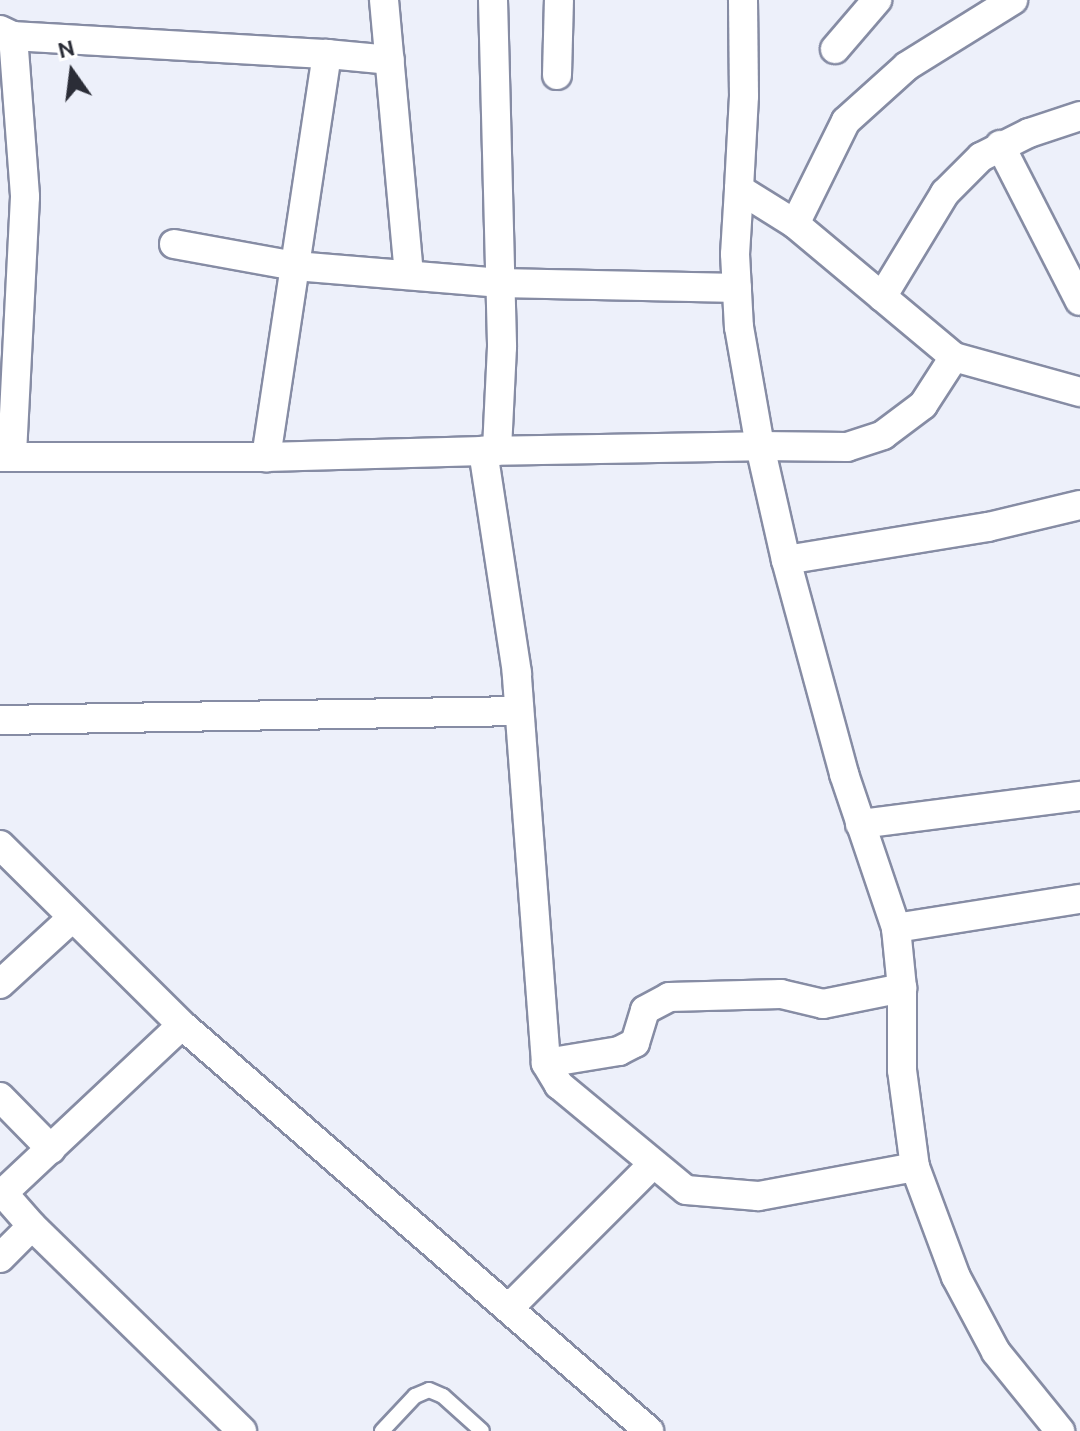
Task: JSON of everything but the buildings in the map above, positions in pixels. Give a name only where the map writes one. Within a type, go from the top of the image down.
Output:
[{"type":"street","points":[[384,0],[409,275]]},
{"type":"street","points":[[493,0],[502,347],[490,451],[517,673],[546,1063],[559,1085],[686,1190],[758,1196],[915,1167]]},
{"type":"street","points":[[557,75],[559,0]]},
{"type":"street","points":[[743,0],[744,96],[737,288],[739,327],[760,446],[786,560],[860,824],[896,928],[902,988],[902,1070],[915,1167],[956,1277],[996,1352],[1060,1431]]},
{"type":"street","points":[[835,49],[877,0]]},
{"type":"street","points":[[795,224],[846,121],[907,66],[1013,0]]},
{"type":"street","points":[[390,60],[7,33],[25,197],[6,457],[266,457],[760,446],[847,447],[883,435],[923,405],[954,357]]},
{"type":"street","points":[[266,457],[327,54]]},
{"type":"street","points":[[882,297],[945,193],[981,157],[1000,145],[1080,116]]},
{"type":"street","points":[[1000,145],[1080,301]]},
{"type":"street","points":[[739,189],[795,224],[954,357],[1080,392]]},
{"type":"street","points":[[174,244],[295,266],[501,283],[737,288]]},
{"type":"street","points":[[786,560],[988,527],[1080,505]]},
{"type":"street","points":[[0,720],[519,711]]},
{"type":"street","points":[[860,824],[1080,796]]},
{"type":"street","points":[[0,845],[71,919],[182,1025],[649,1431]]},
{"type":"street","points":[[896,928],[1080,899]]},
{"type":"street","points":[[0,984],[71,919]]},
{"type":"street","points":[[546,1063],[619,1051],[635,1043],[645,1010],[669,997],[781,994],[823,1004],[902,988]]},
{"type":"street","points":[[182,1025],[2,1195],[242,1431]]},
{"type":"street","points":[[0,1097],[51,1149]]},
{"type":"street","points":[[510,1307],[653,1164]]},
{"type":"street","points":[[0,1258],[32,1226]]},
{"type":"lane","points":[[382,1431],[415,1396],[429,1390],[443,1396],[482,1431]]}]
